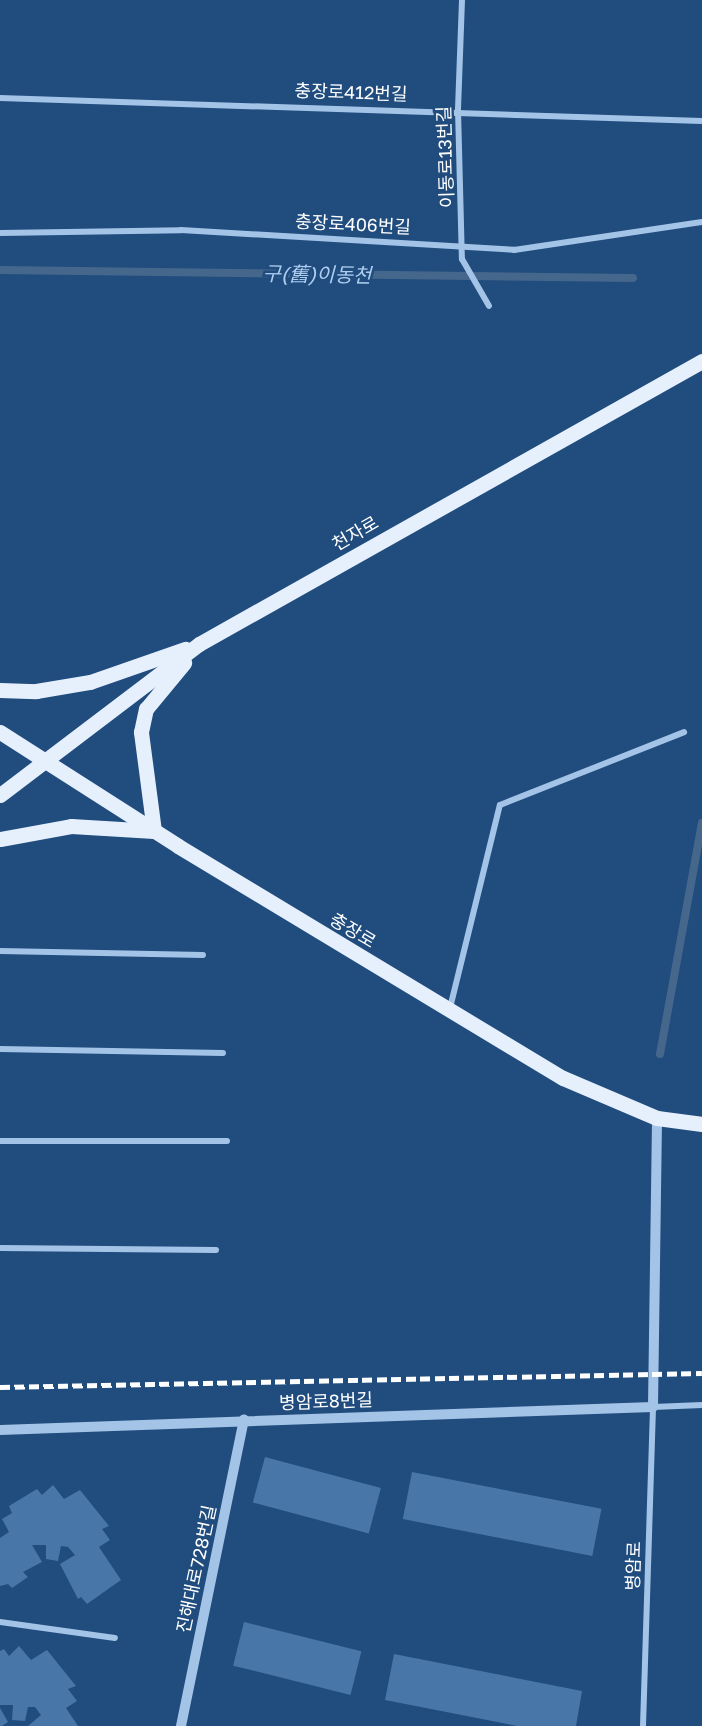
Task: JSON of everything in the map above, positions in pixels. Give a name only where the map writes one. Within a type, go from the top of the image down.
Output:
[{"type":"main road","name":"천자로","points":[[0,795],[41,760],[199,645],[702,361]]},
{"type":"main road","points":[[0,690],[36,691],[90,682],[199,645]]},
{"type":"main road","points":[[0,839],[71,826],[154,831],[142,755],[144,720],[151,703],[199,645]]},
{"type":"main road","name":"충장로","points":[[0,732],[154,831],[563,1078],[657,1119],[702,1124]]},
{"type":"street","name":"이동로13번길","points":[[462,0],[458,110],[462,259],[489,306]]},
{"type":"street","name":"충장로412번길","points":[[0,98],[458,110],[702,121]]},
{"type":"street","name":"충장로406번길","points":[[0,233],[181,230],[513,250],[702,222]]},
{"type":"street","points":[[449,1011],[500,805],[684,732]]},
{"type":"street","points":[[0,951],[203,955]]},
{"type":"street","points":[[0,1049],[223,1053]]},
{"type":"street","points":[[657,1119],[653,1407],[702,1405]]},
{"type":"street","points":[[0,1141],[227,1141]]},
{"type":"street","points":[[0,1248],[216,1250]]},
{"type":"street","name":"병암로8번길","points":[[0,1430],[244,1419],[653,1407]]},
{"type":"street","name":"병암로","points":[[644,1726],[653,1407]]},
{"type":"street","name":"진해대로728번길","points":[[181,1726],[244,1419]]},
{"type":"street","points":[[0,1622],[115,1638]]},
{"type":"building","points":[[265,1457],[381,1488],[369,1533],[253,1502]]},
{"type":"building","points":[[412,1472],[601,1509],[592,1556],[403,1519]]},
{"type":"building","points":[[53,1485],[64,1499],[80,1490],[109,1526],[102,1529],[110,1540],[99,1547],[121,1580],[87,1604],[81,1597],[78,1599],[60,1564],[75,1555],[68,1547],[61,1546],[58,1561],[46,1559],[46,1545],[32,1545],[42,1562],[23,1572],[28,1577],[12,1588],[8,1584],[0,1586],[0,1538],[9,1532],[2,1519],[12,1513],[9,1506],[37,1489],[42,1495]]},
{"type":"building","points":[[244,1622],[361,1651],[351,1695],[233,1666]]},
{"type":"building","points":[[19,1646],[31,1660],[47,1650],[76,1686],[68,1689],[77,1701],[66,1708],[78,1726],[28,1726],[41,1715],[35,1707],[28,1707],[25,1721],[12,1720],[13,1705],[0,1705],[0,1651],[4,1649],[9,1656]]},
{"type":"building","points":[[394,1654],[582,1691],[576,1726],[517,1726],[385,1700]]},
{"type":"building","points":[[0,1708],[8,1722],[2,1726],[0,1726]]},
{"type":"waterway","name":"구(舊)이동천","points":[[0,270],[633,278]]},
{"type":"waterway","points":[[660,1054],[702,823]]},
{"type":"railway","points":[[0,1387],[702,1373]]}]
